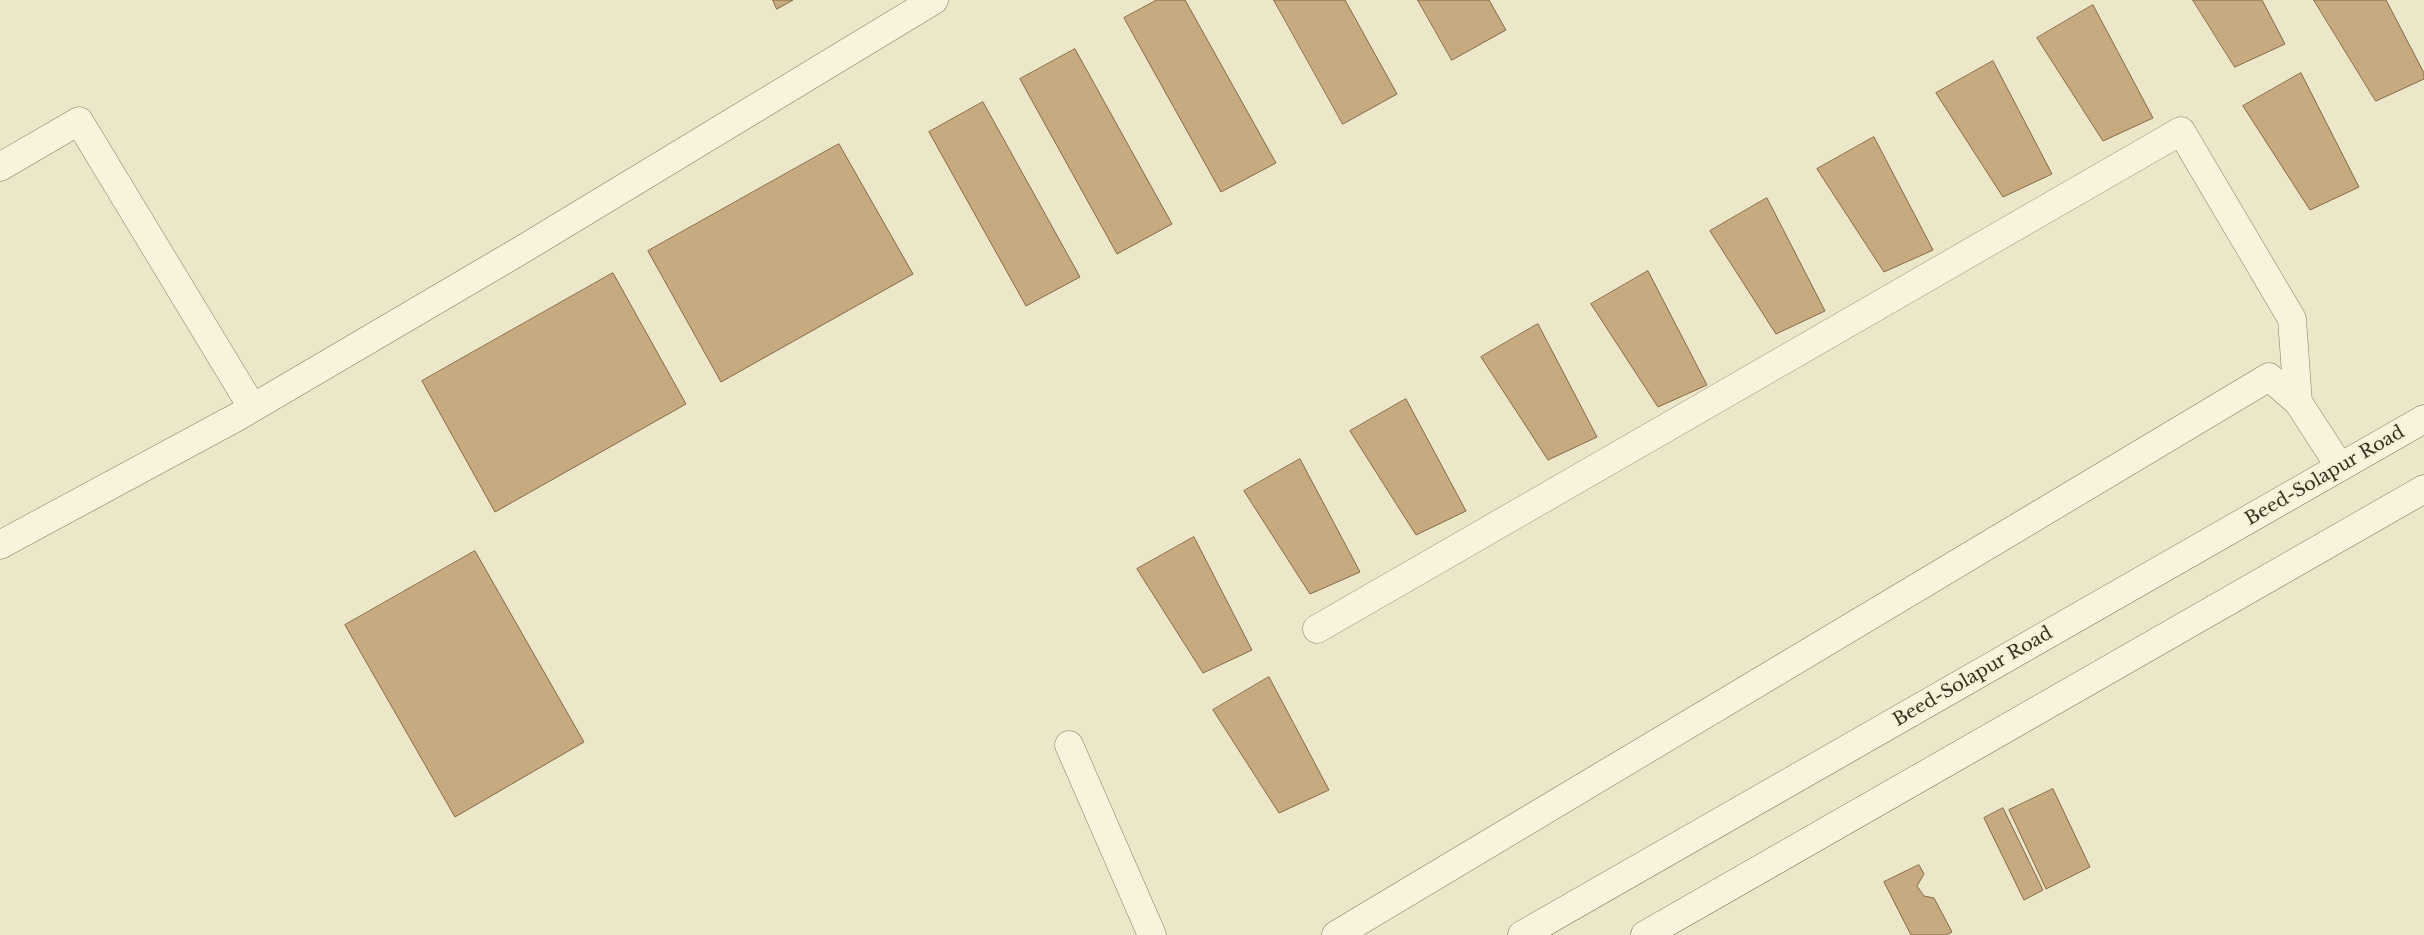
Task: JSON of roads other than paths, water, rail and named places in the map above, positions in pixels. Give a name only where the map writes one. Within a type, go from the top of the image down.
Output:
[{"type":"street","points":[[0,545],[252,407],[523,249],[934,0]]},
{"type":"street","points":[[0,167],[79,121],[252,407]]},
{"type":"street","points":[[1317,630],[2181,131],[2292,319],[2298,402]]},
{"type":"street","points":[[1336,935],[2269,377],[2298,402],[2340,467]]},
{"type":"street","name":"Beed-Solapur Road","points":[[1522,935],[2424,419]]},
{"type":"street","points":[[1645,935],[2424,490]]},
{"type":"street","points":[[1069,745],[1152,935]]}]
